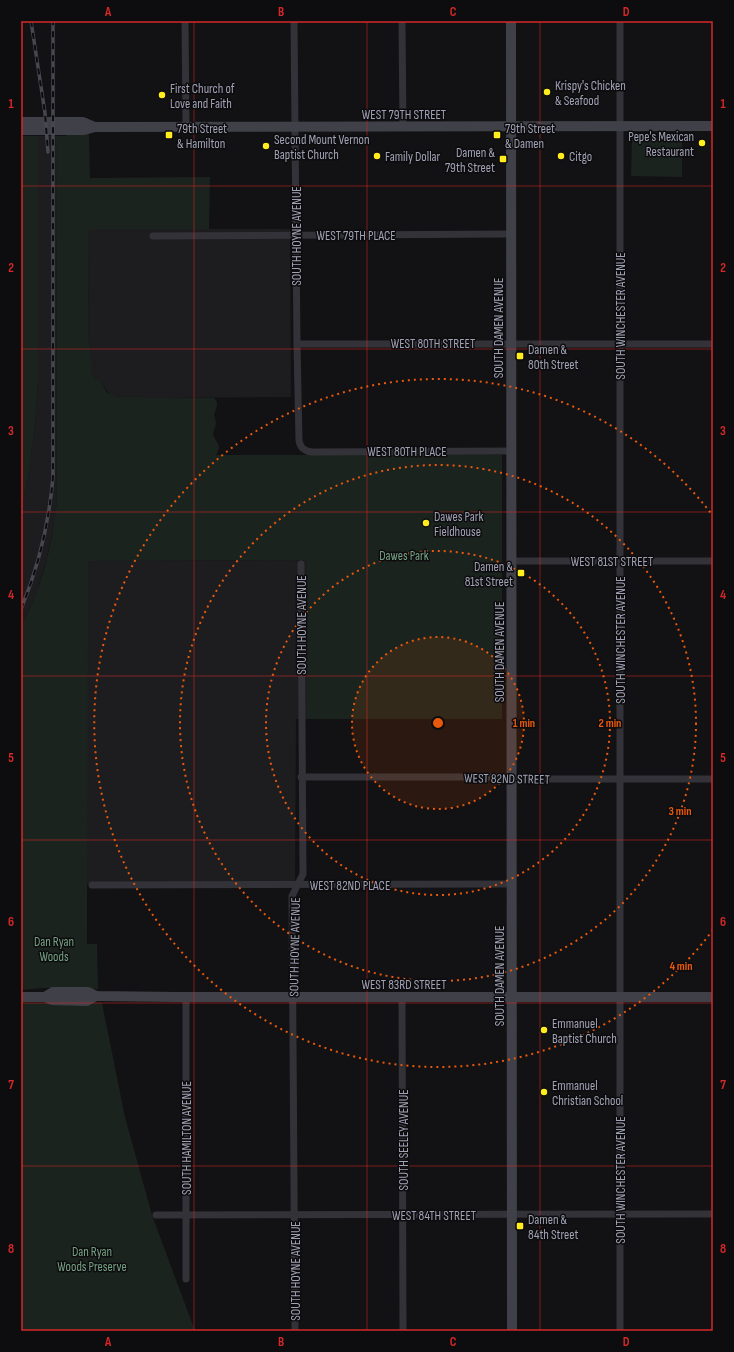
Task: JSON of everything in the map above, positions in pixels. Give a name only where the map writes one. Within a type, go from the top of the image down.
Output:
[{"type":"street","points":[[186,21],[186,127]]},
{"type":"street","name":"SOUTH HOYNE AVENUE","points":[[294,21],[299,440],[301,447],[304,450]]},
{"type":"street","points":[[402,21],[403,127]]},
{"type":"street","name":"SOUTH DAMEN AVENUE","points":[[511,21],[512,1331]]},
{"type":"street","name":"SOUTH WINCHESTER AVENUE","points":[[620,21],[620,1331]]},
{"type":"street","name":"WEST 79TH STREET","points":[[21,122],[83,122],[95,127]]},
{"type":"street","name":"WEST 79TH STREET","points":[[21,130],[84,130],[95,127],[713,126]]},
{"type":"street","name":"WEST 79TH PLACE","points":[[153,236],[511,234]]},
{"type":"street","name":"WEST 80TH STREET","points":[[297,344],[713,344]]},
{"type":"street","name":"WEST 80TH PLACE","points":[[304,450],[312,452],[512,451]]},
{"type":"street","name":"WEST 81ST STREET","points":[[512,561],[713,561]]},
{"type":"street","name":"SOUTH HOYNE AVENUE","points":[[295,1331],[292,896],[303,874],[301,777],[301,564]]},
{"type":"street","name":"WEST 82ND STREET","points":[[301,777],[713,779]]},
{"type":"street","name":"WEST 82ND PLACE","points":[[92,885],[512,884]]},
{"type":"street","name":"WEST 83RD STREET","points":[[21,997],[45,997],[52,992],[88,992],[96,996],[186,997],[713,997]]},
{"type":"street","name":"SOUTH HAMILTON AVENUE","points":[[186,997],[186,1279]]},
{"type":"street","name":"SOUTH SEELEY AVENUE","points":[[402,997],[403,1331]]},
{"type":"street","name":"WEST 84TH STREET","points":[[156,1215],[713,1214]]},
{"type":"shaded area","points":[[38,136],[56,136],[57,499],[55,520],[47,557],[36,595],[21,625],[21,513],[29,473],[38,382]]},
{"type":"shaded area","points":[[89,229],[290,229],[291,397],[150,398],[136,396],[118,397],[108,393],[100,380],[95,379],[91,374],[91,356],[88,330]]},
{"type":"shaded area","points":[[307,560],[307,719],[296,719],[295,884],[87,884],[87,561]]},
{"type":"green space","points":[[66,134],[89,134],[90,178],[210,177],[209,229],[89,229],[88,330],[91,373],[95,379],[100,380],[107,393],[118,397],[214,398],[217,404],[214,415],[216,423],[213,434],[219,446],[216,455],[502,455],[502,719],[307,719],[307,560],[88,561],[87,944],[97,944],[98,989],[43,988],[21,990],[21,625],[31,606],[44,571],[52,536],[57,499],[56,136],[66,136]]},
{"type":"green space","points":[[21,136],[38,136],[38,382],[29,473],[21,513]]},
{"type":"green space","points":[[632,137],[682,138],[682,177],[631,176]]},
{"type":"green space","name":"Dan Ryan Woods Preserve","points":[[21,1003],[102,1003],[125,1117],[152,1215],[195,1331],[21,1331]]},
{"type":"railway","points":[[31,21],[45,113],[48,152]]},
{"type":"railway","points":[[21,609],[33,577],[46,528],[53,477],[53,21]]},
{"type":"place","name":"Krispy's Chicken & Seafood","points":[[547,92]]},
{"type":"place","name":"First Church of Love and Faith","points":[[162,95]]},
{"type":"place","name":"79th Street & Hamilton","points":[[169,135]]},
{"type":"place","name":"79th Street & Damen","points":[[497,135]]},
{"type":"place","name":"Pepe's Mexican Restaurant","points":[[702,143]]},
{"type":"place","name":"Second Mount Vernon Baptist Church","points":[[266,146]]},
{"type":"place","name":"Family Dollar","points":[[377,156]]},
{"type":"place","name":"Citgo","points":[[561,156]]},
{"type":"place","name":"Damen & 79th Street","points":[[503,159]]},
{"type":"place","name":"Damen & 80th Street","points":[[520,356]]},
{"type":"place","name":"Dawes Park Fieldhouse","points":[[426,523]]},
{"type":"place","name":"Damen & 81st Street","points":[[521,573]]},
{"type":"place","name":"Emmanuel Baptist Church","points":[[544,1030]]},
{"type":"place","name":"Emmanuel Christian School","points":[[544,1092]]},
{"type":"place","name":"Damen & 84th Street","points":[[520,1226]]},
{"type":"park label","name":"Dawes Park","points":[[404,555]]},
{"type":"park label","name":"Dan Ryan Woods","points":[[54,948]]}]
